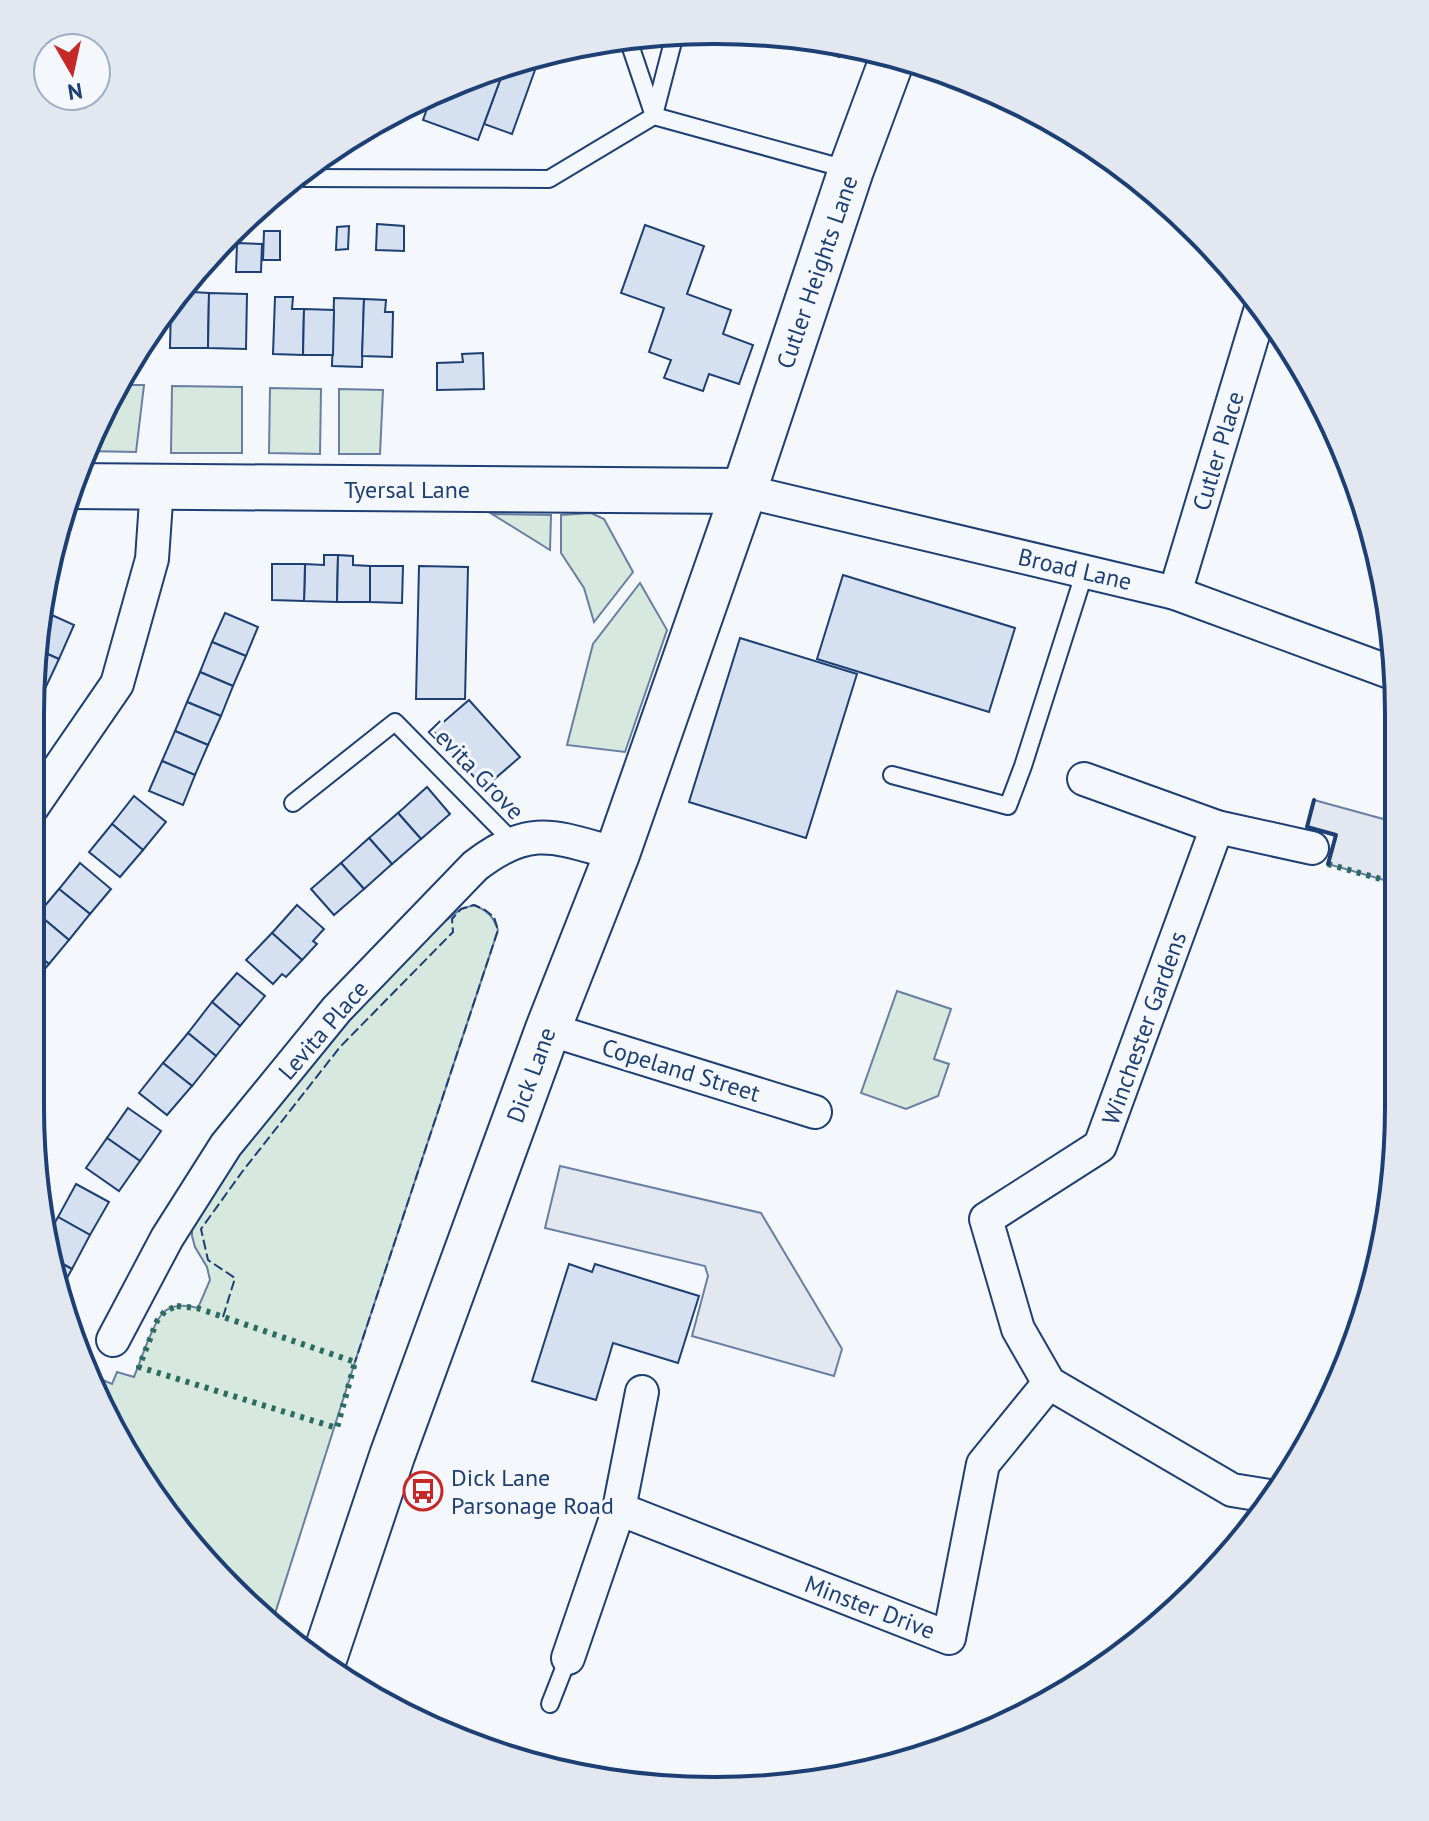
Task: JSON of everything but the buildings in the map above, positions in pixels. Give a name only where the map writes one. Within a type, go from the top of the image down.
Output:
[{"type":"street","name":"Cutler Heights Lane","points":[[744,491],[851,170],[889,67]]},
{"type":"street","name":"Cutler Place","points":[[1175,593],[1257,321]]},
{"type":"street","name":"Tyersal Lane","points":[[85,486],[744,491]]},
{"type":"street","points":[[44,790],[117,684],[152,559],[157,487]]},
{"type":"street","name":"Broad Lane","points":[[744,491],[1175,593],[1384,670]]},
{"type":"street","name":"Dick Lane","points":[[326,1653],[392,1456],[548,1029],[617,854],[744,491]]},
{"type":"street","points":[[1084,779],[1217,827],[1312,848]]},
{"type":"street","name":"Winchester Gardens","points":[[1217,827],[1100,1146],[986,1219],[1018,1329],[1049,1383],[1232,1490],[1261,1495]]},
{"type":"street","name":"Levita Place","points":[[113,1340],[167,1238],[226,1145],[337,1009],[475,866],[513,842],[534,837],[557,837],[617,854]]},
{"type":"street","name":"Copeland Street","points":[[548,1029],[815,1112]]},
{"type":"street","name":"Minster Drive","points":[[619,1509],[949,1638],[983,1464],[1049,1383]]},
{"type":"street","points":[[568,1658],[619,1509],[642,1392]]},
{"type":"lane","points":[[313,178],[549,179],[654,116],[672,45]]},
{"type":"lane","points":[[632,49],[654,116]]},
{"type":"lane","points":[[654,116],[851,170]]},
{"type":"lane","points":[[892,775],[1008,806],[1085,571]]},
{"type":"lane","name":"Levita Grove","points":[[293,803],[395,722],[513,842]]},
{"type":"lane","points":[[550,1704],[568,1658]]},
{"type":"shaded area","points":[[131,385],[144,385],[136,452],[98,451]]},
{"type":"shaded area","points":[[172,386],[242,387],[242,453],[171,453]]},
{"type":"shaded area","points":[[270,388],[321,389],[320,454],[269,453]]},
{"type":"shaded area","points":[[339,389],[383,390],[380,454],[339,454]]},
{"type":"shaded area","points":[[591,513],[604,519],[633,572],[594,622],[584,588],[561,553],[561,515]]},
{"type":"shaded area","points":[[492,514],[551,515],[550,550]]},
{"type":"shaded area","points":[[640,583],[667,630],[625,752],[567,745],[593,644]]},
{"type":"shaded area","points":[[1314,800],[1385,819],[1385,880],[1328,864],[1336,835],[1307,827]]},
{"type":"shaded area","points":[[474,905],[483,909],[498,930],[275,1613],[210,1549],[183,1515],[134,1442],[103,1380],[112,1384],[117,1372],[134,1377],[152,1332],[165,1311],[176,1306],[198,1308],[210,1280],[207,1267],[195,1247],[192,1218],[231,1162],[324,1047],[440,925],[461,909]]},
{"type":"shaded area","points":[[897,991],[951,1009],[934,1059],[949,1064],[938,1096],[906,1109],[861,1093]]},
{"type":"shaded area","points":[[560,1166],[761,1213],[842,1349],[834,1376],[692,1336],[708,1276],[705,1266],[545,1228]]},
{"type":"hedge","points":[[1328,864],[1385,880]]},
{"type":"hedge","points":[[177,1306],[197,1308],[355,1362],[337,1428],[139,1367],[157,1321],[165,1311],[177,1306]]},
{"type":"fence","points":[[223,1317],[235,1278],[208,1260],[201,1229],[340,1047],[453,932],[452,919],[461,909],[474,905],[494,917],[498,930],[355,1362]]},
{"type":"wall","points":[[1314,800],[1307,827],[1336,835],[1328,864]]},
{"type":"place","name":"Dick Lane Parsonage Road","points":[[423,1491]]}]
